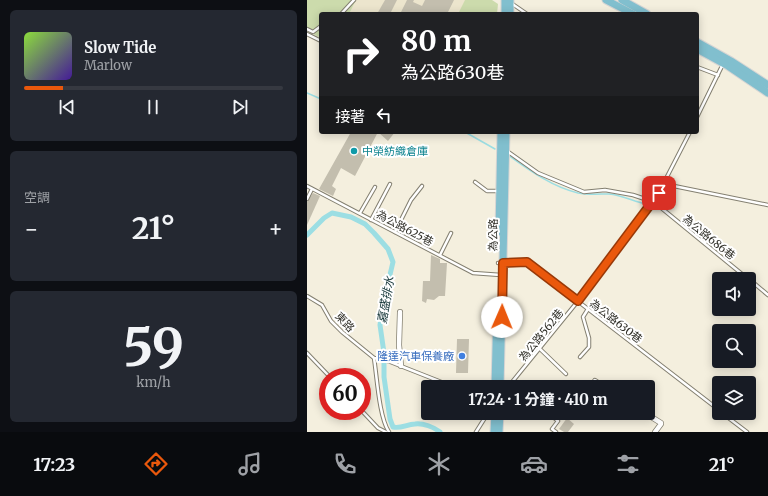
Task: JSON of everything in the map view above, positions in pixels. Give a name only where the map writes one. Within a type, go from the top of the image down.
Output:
[{"type":"main road","points":[[606,0],[629,12]]},
{"type":"main road","points":[[622,0],[643,12]]},
{"type":"main road","points":[[505,12],[507,1]]},
{"type":"main road","points":[[507,1],[510,12]]},
{"type":"main road","points":[[699,43],[768,85]]},
{"type":"main road","points":[[699,50],[725,60],[768,93]]},
{"type":"main road","name":"為公路","points":[[495,380],[501,263],[503,150],[501,134]]},
{"type":"main road","name":"為公路","points":[[501,263],[500,191],[506,134]]},
{"type":"main road","name":"為公路","points":[[500,275],[500,380]]},
{"type":"main road","points":[[494,432],[495,420]]},
{"type":"main road","points":[[499,432],[500,420]]},
{"type":"street","points":[[400,312],[399,345],[401,366]]},
{"type":"street","points":[[655,419],[661,424],[655,432]]},
{"type":"lane","points":[[343,12],[354,0]]},
{"type":"lane","points":[[507,1],[524,12]]},
{"type":"lane","points":[[307,29],[313,32],[319,28]]},
{"type":"lane","points":[[307,34],[319,40]]},
{"type":"lane","points":[[699,113],[725,60]]},
{"type":"lane","points":[[699,68],[718,75]]},
{"type":"lane","name":"為公路562巷","points":[[514,380],[578,301],[653,202],[664,184],[689,134]]},
{"type":"lane","name":"為公路686巷","points":[[503,150],[538,173],[585,192],[605,190],[633,195],[653,202],[740,272]]},
{"type":"lane","points":[[475,182],[487,191],[500,191]]},
{"type":"lane","points":[[371,220],[390,184]]},
{"type":"lane","points":[[664,184],[768,205]]},
{"type":"lane","name":"為公路625巷","points":[[307,186],[473,273],[500,275]]},
{"type":"lane","points":[[395,232],[411,200],[422,186]]},
{"type":"lane","points":[[360,214],[375,187]]},
{"type":"lane","points":[[307,199],[312,189]]},
{"type":"lane","points":[[440,255],[451,233]]},
{"type":"lane","name":"為公路630巷","points":[[501,263],[527,262],[578,301],[587,310],[712,405]]},
{"type":"lane","name":"為公路686巷","points":[[756,285],[768,295]]},
{"type":"lane","name":"東路","points":[[307,296],[322,305],[331,321],[374,358]]},
{"type":"lane","points":[[580,357],[589,347],[589,338],[583,317],[587,310]]},
{"type":"lane","points":[[540,349],[566,374]]},
{"type":"lane","points":[[307,353],[321,368]]},
{"type":"lane","points":[[389,432],[386,427],[381,404],[374,358],[387,361],[436,380]]},
{"type":"lane","points":[[370,420],[378,428],[386,432]]},
{"type":"lane","points":[[476,432],[484,420]]},
{"type":"lane","points":[[556,420],[557,421],[553,429],[556,432]]},
{"type":"lane","points":[[731,420],[747,432]]},
{"type":"shaded area","points":[[356,0],[489,0],[487,12],[350,12]]},
{"type":"green space","points":[[307,0],[356,0],[350,12],[319,12],[319,37],[307,31]]},
{"type":"green space","points":[[465,0],[492,0],[498,4],[497,12],[459,12]]},
{"type":"building","points":[[385,0],[397,0],[391,12],[378,12]]},
{"type":"building","points":[[407,0],[414,0],[413,2],[422,6],[425,0],[454,0],[448,12],[401,12]]},
{"type":"building","name":"中榮紡織倉庫","points":[[350,134],[377,134],[355,176],[341,168],[332,186],[336,189],[333,196],[319,189]]},
{"type":"building","points":[[380,134],[393,134],[388,141]]},
{"type":"building","points":[[313,193],[320,196],[307,225],[307,202]]},
{"type":"building","points":[[431,255],[440,259],[440,263],[447,263],[445,296],[439,296],[434,300],[427,299],[426,303],[422,301],[423,281],[430,281]]},
{"type":"building","name":"隆達汽車保養廠","points":[[457,339],[469,339],[468,373],[456,373]]},
{"type":"building","points":[[566,420],[569,420],[574,424],[568,432],[564,432],[559,429]]},
{"type":"waterway","points":[[307,93],[319,98]]},
{"type":"waterway","points":[[469,134],[495,149]]},
{"type":"waterway","points":[[508,155],[559,187],[578,193],[609,194],[645,204]]},
{"type":"waterway","name":"嘉盛排水","points":[[307,235],[324,218],[332,213],[351,217],[365,224],[388,249],[393,262],[380,325],[384,353],[384,377],[390,419],[393,427],[421,424],[432,427],[440,432]]},
{"type":"place","name":"中榮紡織倉庫","points":[[354,151]]},
{"type":"place","name":"隆達汽車保養廠","points":[[462,356]]},
{"type":"route","points":[[502,317],[503,263],[527,262],[578,301],[659,193]]}]
